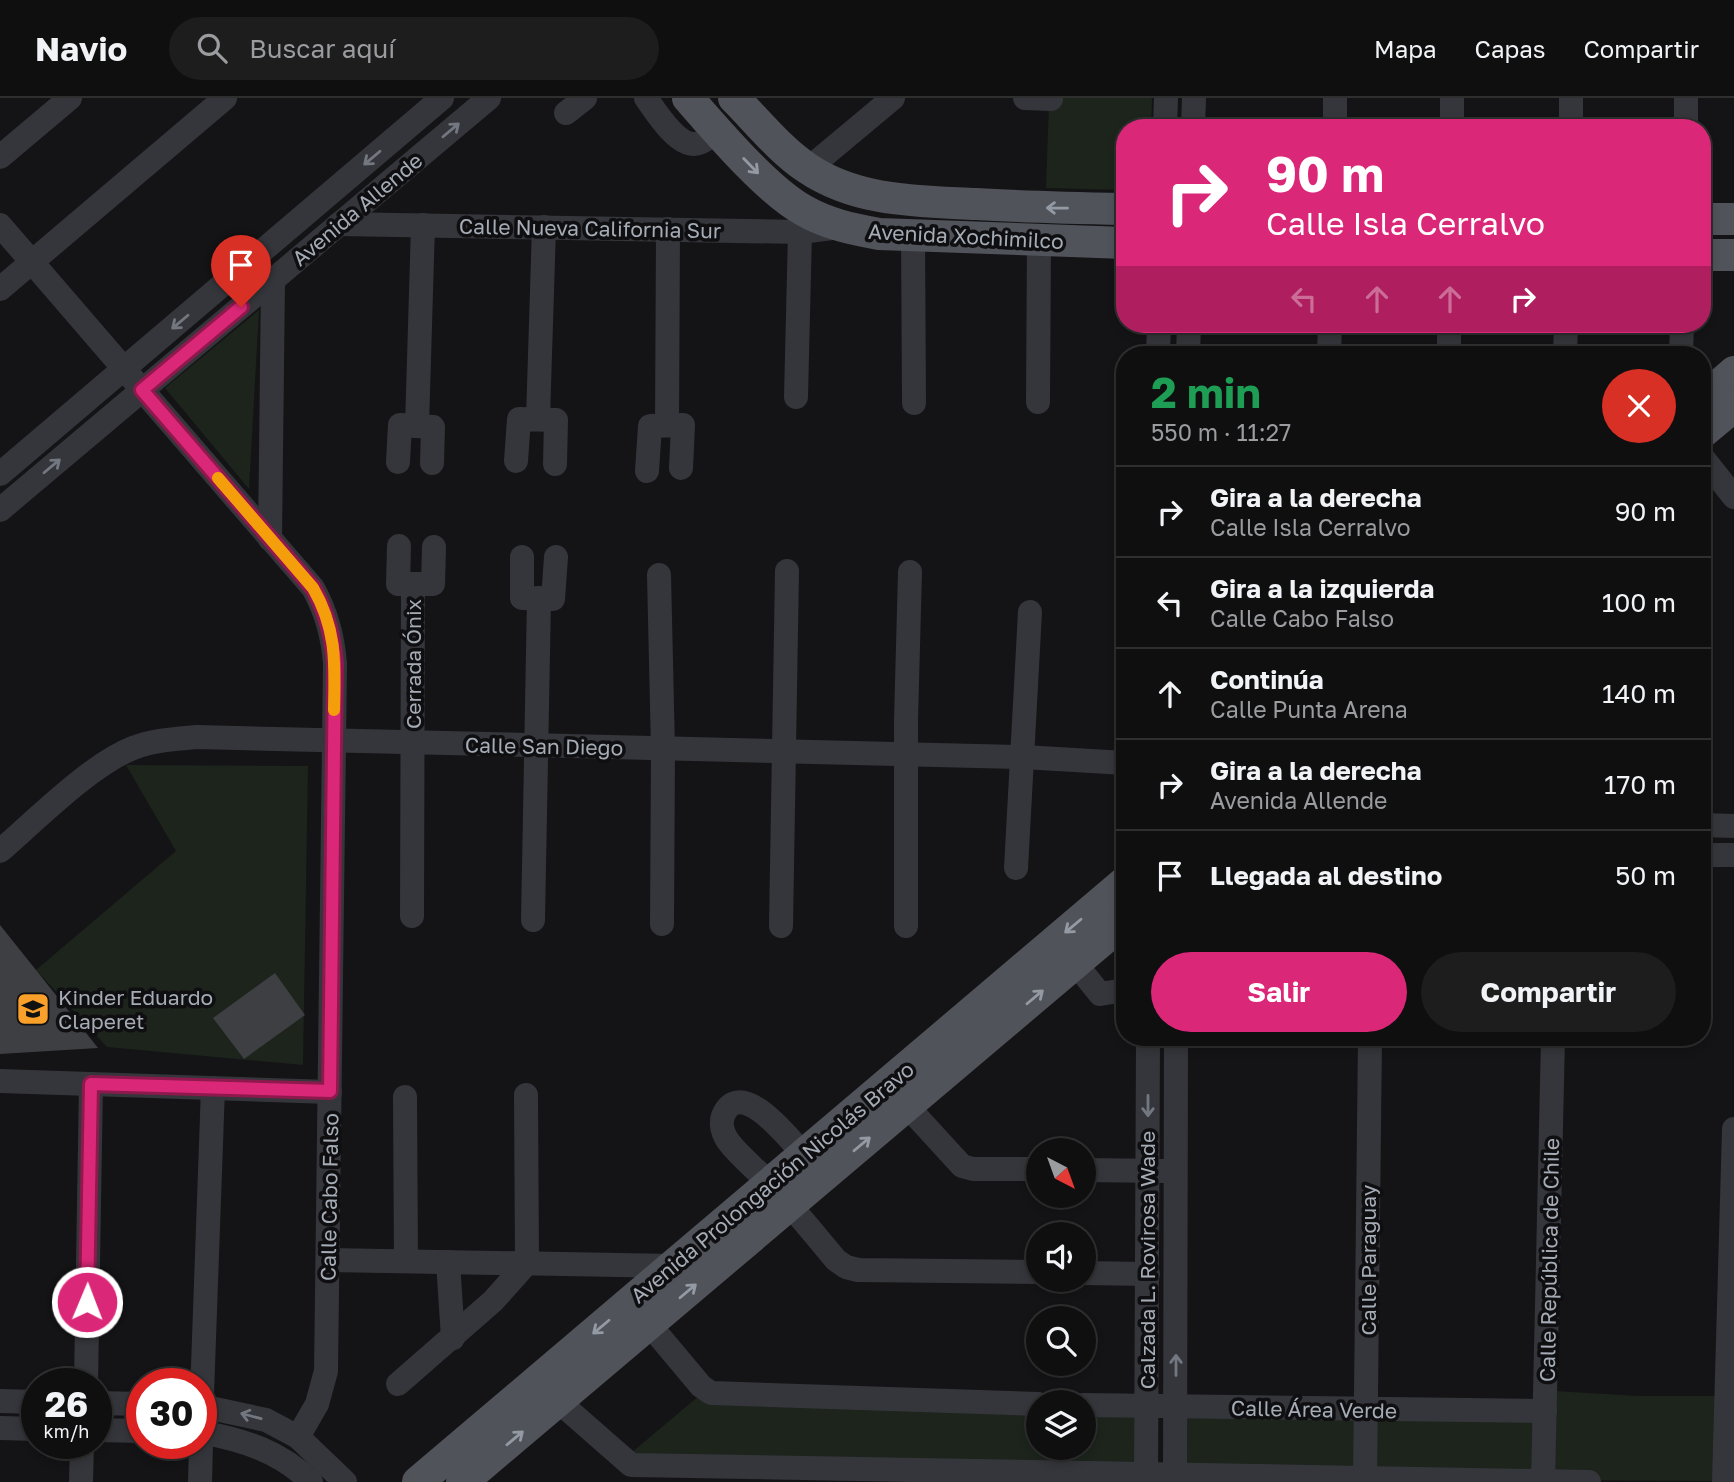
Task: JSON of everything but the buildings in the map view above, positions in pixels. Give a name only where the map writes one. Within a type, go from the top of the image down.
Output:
[{"type":"main road","name":"Avenida Xochimilco","points":[[734,98],[808,169],[835,184],[860,193],[896,199],[1044,208],[1116,209]]},
{"type":"main road","name":"Avenida Xochimilco","points":[[704,109],[770,185],[802,210],[840,227],[879,234],[1116,243]]},
{"type":"main road","points":[[1711,219],[1734,219]]},
{"type":"main road","points":[[1711,255],[1734,255]]},
{"type":"main road","points":[[1711,392],[1734,372]]},
{"type":"main road","points":[[1711,425],[1734,406]]},
{"type":"main road","name":"Avenida Prolongación Nicolás Bravo","points":[[462,1482],[649,1324],[780,1195],[804,1155],[1116,890]]},
{"type":"main road","name":"Avenida Prolongación Nicolás Bravo","points":[[418,1482],[674,1266],[907,1106],[1116,929]]},
{"type":"street","points":[[0,157],[70,98]]},
{"type":"street","points":[[0,289],[225,98]]},
{"type":"street","name":"Avenida Allende","points":[[0,474],[442,98]]},
{"type":"street","name":"Avenida Allende","points":[[0,510],[489,98]]},
{"type":"street","points":[[646,98],[678,137],[689,144],[700,143],[704,109]]},
{"type":"street","points":[[808,169],[893,98]]},
{"type":"street","points":[[1025,98],[1051,99]]},
{"type":"street","points":[[1165,119],[1166,98]]},
{"type":"street","points":[[1193,119],[1194,98]]},
{"type":"street","points":[[1335,98],[1335,119]]},
{"type":"street","points":[[1452,98],[1452,119]]},
{"type":"street","points":[[1571,98],[1571,119]]},
{"type":"street","points":[[1686,98],[1686,119]]},
{"type":"street","name":"Calle Cabo Falso","points":[[0,225],[313,588],[326,614],[333,637],[335,664],[326,1371],[317,1404],[298,1437]]},
{"type":"street","name":"Calle Nueva California Sur","points":[[339,225],[800,232],[840,227]]},
{"type":"street","points":[[417,426],[423,225]]},
{"type":"street","points":[[544,227],[538,419],[555,464]]},
{"type":"street","points":[[667,425],[668,229]]},
{"type":"street","points":[[796,397],[800,232]]},
{"type":"street","points":[[913,235],[914,403]]},
{"type":"street","points":[[1038,402],[1039,240]]},
{"type":"street","points":[[270,539],[273,281]]},
{"type":"street","points":[[516,461],[538,419]]},
{"type":"street","points":[[398,462],[400,425],[433,427],[432,464]]},
{"type":"street","points":[[648,471],[650,426],[683,425],[681,468]]},
{"type":"street","points":[[1711,468],[1734,497]]},
{"type":"street","points":[[399,546],[398,584],[433,584],[433,547]]},
{"type":"street","points":[[538,598],[556,557]]},
{"type":"street","points":[[522,558],[538,598],[533,920]]},
{"type":"street","points":[[781,926],[786,571]]},
{"type":"street","points":[[906,926],[910,572]]},
{"type":"street","points":[[659,575],[663,924]]},
{"type":"street","name":"Cerrada Ónix","points":[[412,916],[413,584]]},
{"type":"street","points":[[1016,868],[1030,612]]},
{"type":"street","name":"Calle San Diego","points":[[0,851],[82,780],[114,757],[159,740],[197,737],[1023,757],[1116,762]]},
{"type":"street","points":[[1711,825],[1734,826]]},
{"type":"street","points":[[1711,855],[1734,855]]},
{"type":"street","points":[[1075,963],[1100,994],[1116,991]]},
{"type":"street","name":"Calzada L. Rovirosa Wade","points":[[1146,1478],[1148,1046]]},
{"type":"street","name":"Calzada L. Rovirosa Wade","points":[[1175,1478],[1176,1046]]},
{"type":"street","name":"Calle Paraguay","points":[[1365,1480],[1370,1046]]},
{"type":"street","name":"Calle República de Chile","points":[[1543,1482],[1553,1046]]},
{"type":"street","points":[[0,1081],[330,1091]]},
{"type":"street","points":[[86,1368],[91,1084]]},
{"type":"street","points":[[203,1368],[213,1088]]},
{"type":"street","points":[[398,1384],[453,1338],[503,1291],[527,1264],[526,1095]]},
{"type":"street","points":[[405,1097],[406,1261]]},
{"type":"street","points":[[804,1155],[764,1112],[752,1105],[742,1102],[732,1105],[724,1112],[721,1123],[728,1141],[780,1195],[836,1260],[846,1267],[858,1270],[1026,1272]]},
{"type":"street","points":[[907,1106],[962,1166],[973,1169],[1026,1170]]},
{"type":"street","points":[[1724,1482],[1734,1129]]},
{"type":"street","points":[[1096,1170],[1176,1171]]},
{"type":"street","points":[[328,1260],[674,1266]]},
{"type":"street","points":[[448,1262],[453,1338]]},
{"type":"street","points":[[1096,1273],[1148,1274]]},
{"type":"street","points":[[649,1324],[701,1385],[711,1392],[1026,1404]]},
{"type":"street","points":[[0,1401],[21,1402]]},
{"type":"street","points":[[558,1401],[633,1474],[1589,1482]]},
{"type":"street","name":"Calle Área Verde","points":[[1096,1405],[1545,1411]]},
{"type":"street","points":[[217,1409],[266,1420],[298,1437],[345,1482]]},
{"type":"street","points":[[0,1428],[21,1429]]},
{"type":"street","points":[[217,1435],[264,1448],[281,1457],[311,1482]]},
{"type":"street","points":[[81,1482],[82,1459]]},
{"type":"street","points":[[200,1482],[201,1459]]},
{"type":"shaded area","points":[[1046,98],[1152,98],[1151,119],[1116,119],[1116,190],[1046,188],[1049,103]]},
{"type":"shaded area","points":[[259,310],[249,489],[165,388]]},
{"type":"shaded area","points":[[126,765],[308,766],[303,1065],[107,1047],[36,970],[176,851]]},
{"type":"shaded area","points":[[706,1390],[1026,1403],[1026,1460],[1096,1460],[1096,1405],[1146,1407],[1146,1474],[625,1458]]},
{"type":"shaded area","points":[[1555,1391],[1638,1396],[1724,1396],[1722,1481],[1553,1480]]},
{"type":"shaded area","points":[[1178,1408],[1545,1412],[1542,1481],[1177,1474]]},
{"type":"slow traffic","points":[[218,478],[313,588],[320,601],[333,637],[334,710]]},
{"type":"place","name":"Kinder Eduardo Claperet","points":[[33,1009]]},
{"type":"route","points":[[87,1302],[91,1084],[330,1091],[335,664],[333,637],[326,614],[313,588],[142,390],[241,307]]}]
